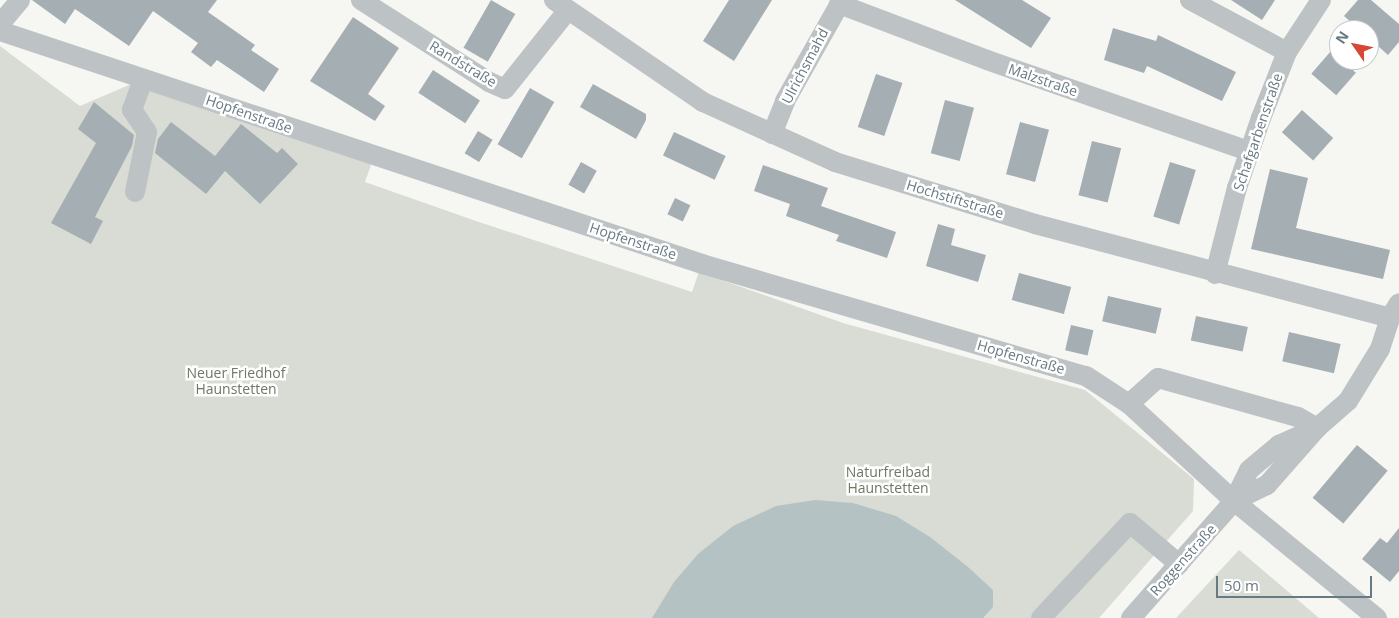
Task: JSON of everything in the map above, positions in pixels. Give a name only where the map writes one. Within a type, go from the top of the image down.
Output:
[{"type":"street","points":[[0,24],[20,0]]},
{"type":"street","name":"Randstraße","points":[[361,0],[489,82],[505,89],[561,5]]},
{"type":"street","points":[[1190,0],[1286,52]]},
{"type":"street","name":"Schafgarbenstraße","points":[[1215,274],[1248,151],[1286,52],[1322,0]]},
{"type":"street","name":"Ulrichsmahd","points":[[772,134],[785,101],[840,2]]},
{"type":"street","name":"Malzstraße","points":[[840,2],[987,60],[1248,151]]},
{"type":"street","name":"Hochstiftstraße","points":[[561,5],[703,102],[835,162],[1035,224],[1215,274],[1395,310]]},
{"type":"street","name":"Hopfenstraße","points":[[0,31],[702,264],[1086,376],[1129,404],[1234,501],[1377,618]]},
{"type":"street","points":[[136,192],[146,132],[132,110],[143,79]]},
{"type":"street","name":"Roggenstraße","points":[[1131,618],[1234,501],[1267,486],[1318,428],[1348,401],[1367,373],[1395,310]]},
{"type":"street","points":[[1129,404],[1158,378],[1298,417],[1318,428]]},
{"type":"street","points":[[1041,618],[1130,523],[1179,564]]},
{"type":"green space","name":"Neuer Friedhof Haunstetten","points":[[0,46],[80,106],[143,79],[374,156],[365,182],[476,221],[692,292],[699,272],[843,323],[1085,390],[1194,479],[1193,511],[1099,618],[0,618]]},
{"type":"green space","points":[[1239,550],[1319,618],[1176,618]]},
{"type":"shaded area","points":[[815,500],[853,503],[896,516],[930,537],[968,567],[993,590],[993,607],[983,618],[652,618],[674,582],[698,554],[733,526],[776,506]]},
{"type":"building","points":[[32,0],[217,0],[208,12],[255,45],[251,50],[279,69],[264,92],[217,60],[211,67],[191,52],[198,43],[153,11],[129,46],[75,9],[65,24]]},
{"type":"building","points":[[491,0],[515,14],[488,62],[464,48]]},
{"type":"building","points":[[729,0],[772,0],[734,61],[703,41]]},
{"type":"building","points":[[955,0],[1022,0],[1051,18],[1031,48]]},
{"type":"building","points":[[1231,0],[1275,0],[1262,20]]},
{"type":"building","points":[[1358,0],[1371,0],[1399,24],[1399,42],[1388,55],[1379,47],[1379,20],[1349,20],[1344,16]]},
{"type":"building","points":[[353,17],[399,48],[368,94],[385,106],[375,121],[310,81]]},
{"type":"building","points":[[1113,28],[1156,41],[1158,35],[1236,72],[1222,101],[1147,66],[1144,73],[1104,60]]},
{"type":"building","points":[[1329,53],[1329,70],[1353,70],[1356,73],[1336,95],[1311,74]]},
{"type":"building","points":[[433,70],[480,100],[465,123],[418,93]]},
{"type":"building","points":[[876,74],[902,83],[884,136],[858,127]]},
{"type":"building","points":[[593,84],[646,114],[646,120],[636,139],[580,107]]},
{"type":"building","points":[[530,88],[554,102],[522,158],[498,144]]},
{"type":"building","points":[[945,100],[974,108],[960,161],[931,153]]},
{"type":"building","points":[[94,102],[134,135],[132,146],[95,217],[103,221],[91,244],[51,223],[96,143],[78,129]]},
{"type":"building","points":[[1302,110],[1333,138],[1313,160],[1282,132]]},
{"type":"building","points":[[171,122],[215,156],[241,124],[277,153],[282,148],[298,164],[260,204],[225,171],[206,194],[155,153],[158,139]]},
{"type":"building","points":[[1020,122],[1049,130],[1035,182],[1006,174]]},
{"type":"building","points":[[478,131],[493,140],[479,162],[465,153]]},
{"type":"building","points":[[674,132],[726,156],[715,180],[663,156]]},
{"type":"building","points":[[1092,141],[1121,148],[1108,203],[1078,195]]},
{"type":"building","points":[[581,162],[597,171],[584,193],[568,185]]},
{"type":"building","points":[[1170,162],[1196,170],[1179,224],[1153,217]]},
{"type":"building","points":[[763,165],[828,188],[821,206],[896,232],[887,258],[836,241],[839,235],[786,216],[790,204],[754,191]]},
{"type":"building","points":[[1270,169],[1308,178],[1296,228],[1390,250],[1383,279],[1251,249]]},
{"type":"building","points":[[675,198],[690,205],[683,221],[667,214]]},
{"type":"building","points":[[938,224],[955,229],[951,245],[986,255],[978,282],[926,266]]},
{"type":"building","points":[[1019,273],[1071,287],[1064,314],[1012,300]]},
{"type":"building","points":[[1108,296],[1162,308],[1156,334],[1102,321]]},
{"type":"building","points":[[1196,316],[1248,327],[1243,351],[1191,340]]},
{"type":"building","points":[[1071,325],[1093,330],[1088,356],[1065,350]]},
{"type":"building","points":[[1289,332],[1341,344],[1334,373],[1282,361]]},
{"type":"building","points":[[1357,445],[1388,471],[1343,524],[1313,498]]},
{"type":"building","points":[[1399,528],[1399,571],[1390,582],[1362,559],[1380,538],[1387,543]]},
{"type":"park label","name":"Naturfreibad Haunstetten","points":[[888,480]]}]
